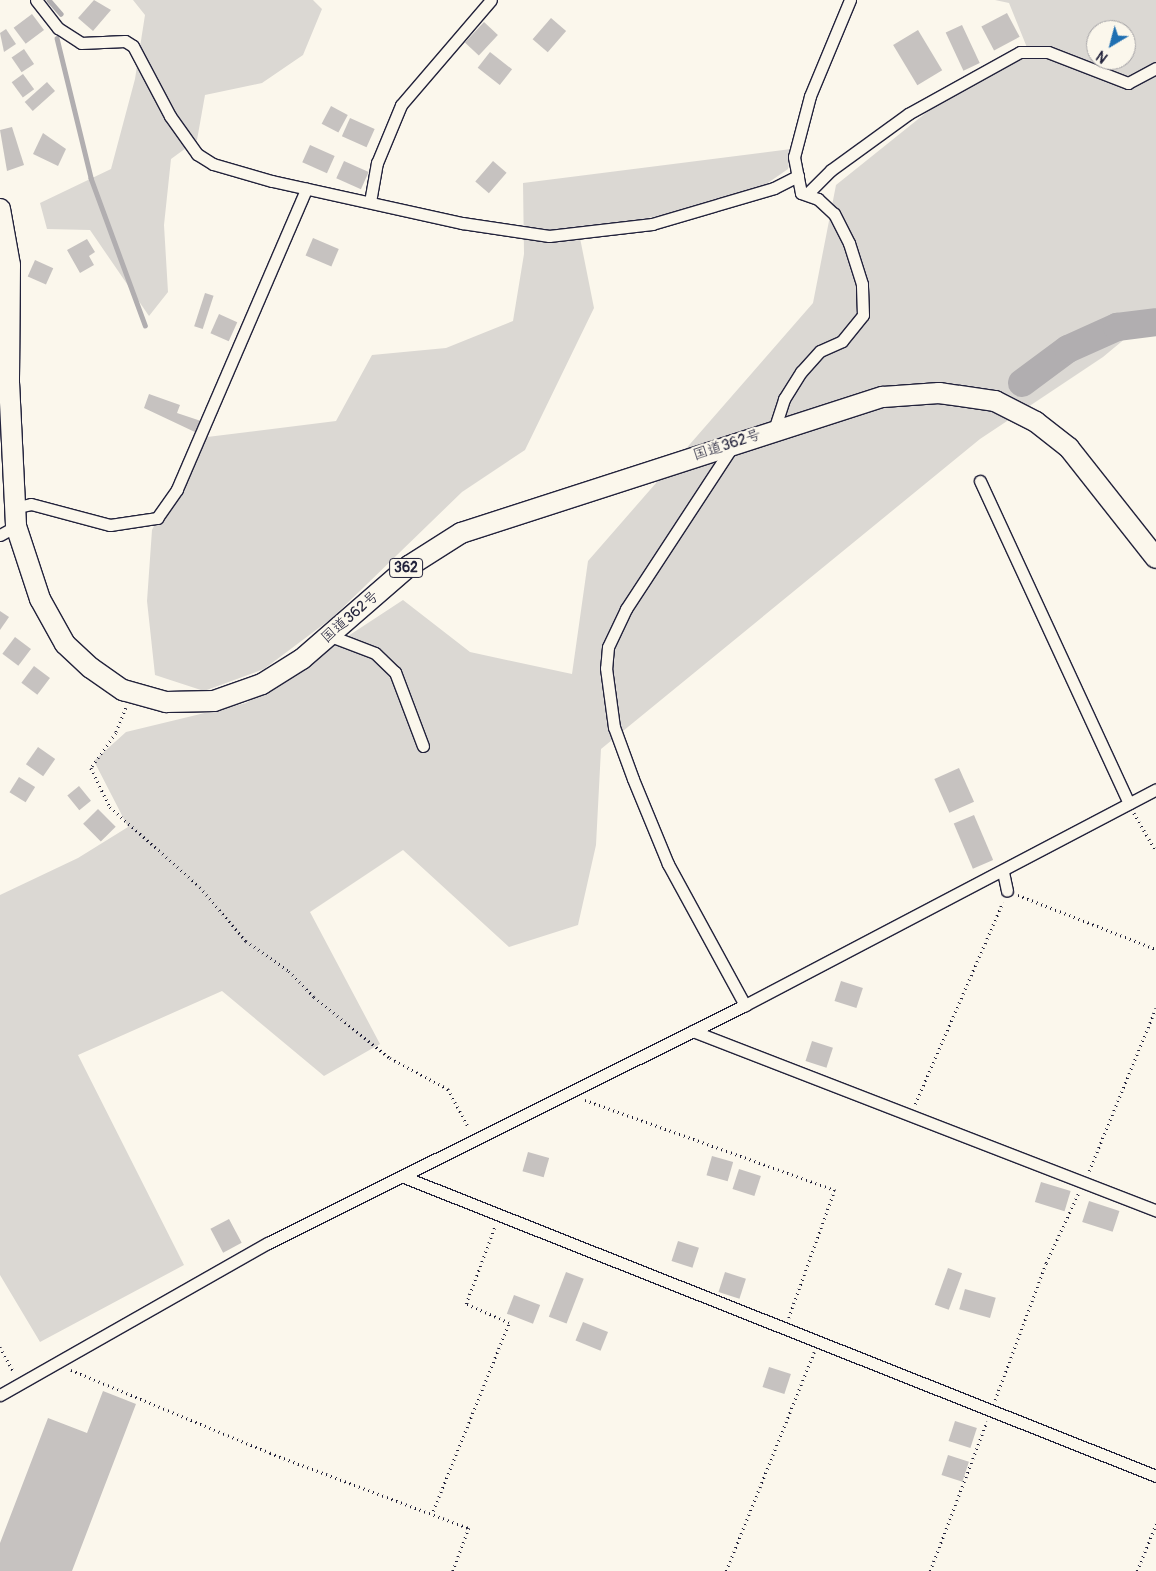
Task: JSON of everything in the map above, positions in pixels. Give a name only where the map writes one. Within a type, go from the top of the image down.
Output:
[{"type":"highway","name":"国道362号","points":[[0,209],[10,265],[5,316],[10,523],[40,599],[66,644],[91,668],[132,692],[166,702],[214,701],[262,684],[302,659],[409,566],[461,533],[774,430],[883,397],[939,393],[995,402],[1036,422],[1069,448],[1156,558]]},
{"type":"street","points":[[36,0],[58,28],[81,42],[125,41],[133,46],[170,116],[198,154],[230,170],[306,188],[549,236],[652,224],[774,188],[798,176]]},
{"type":"street","points":[[370,202],[377,163],[401,105],[492,0]]},
{"type":"street","points":[[774,430],[784,399],[801,372],[820,351],[842,341],[863,315],[862,284],[849,243],[834,214],[808,193],[801,193],[794,157],[810,96],[850,0]]},
{"type":"street","points":[[808,193],[831,170],[908,114],[1020,52],[1048,52],[1128,83],[1156,68]]},
{"type":"street","points":[[10,523],[31,504],[110,524],[157,518],[177,489],[306,188]]},
{"type":"street","points":[[734,443],[626,609],[608,647],[606,668],[614,727],[668,864],[745,1005]]},
{"type":"street","points":[[980,481],[1129,803]]},
{"type":"street","points":[[328,635],[375,653],[395,672],[423,746]]},
{"type":"street","points":[[0,1395],[268,1243],[404,1177],[745,1005],[1003,872],[1156,790]]},
{"type":"street","points":[[1003,872],[1007,891]]},
{"type":"street","points":[[694,1031],[1156,1211]]},
{"type":"street","points":[[404,1177],[1156,1476]]},
{"type":"path","points":[[132,692],[116,734],[91,768],[110,807],[200,887],[246,941],[289,971],[314,997],[390,1058],[448,1089],[476,1141]]},
{"type":"path","points":[[1129,803],[1156,851]]},
{"type":"path","points":[[910,1114],[1007,891],[1156,949]]},
{"type":"path","points":[[930,1571],[1046,1263],[1085,1182],[1156,1008]]},
{"type":"path","points":[[569,1094],[836,1190],[786,1328]]},
{"type":"path","points":[[433,1511],[509,1323],[466,1304],[499,1215]]},
{"type":"path","points":[[726,1571],[818,1341]]},
{"type":"path","points":[[0,1347],[21,1383]]},
{"type":"path","points":[[57,1364],[270,1453],[433,1511],[469,1528],[453,1571]]},
{"type":"path","points":[[1137,1571],[1156,1524]]},
{"type":"shaded area","points":[[133,0],[313,0],[322,9],[303,55],[262,83],[205,95],[197,140],[171,159],[164,225],[168,292],[149,316],[90,230],[47,229],[40,203],[111,169],[135,79],[145,15]]},
{"type":"shaded area","points":[[995,0],[1156,0],[1156,313],[1103,357],[980,439],[601,749],[596,845],[578,925],[509,947],[403,850],[310,912],[380,1044],[324,1076],[222,991],[78,1055],[184,1265],[40,1342],[0,1275],[0,895],[78,858],[128,827],[94,761],[126,732],[246,703],[403,600],[470,652],[572,674],[588,561],[813,303],[836,185],[942,100],[1030,55],[1009,3]]},
{"type":"shaded area","points":[[791,149],[788,169],[749,196],[579,233],[594,308],[525,450],[462,492],[332,618],[264,669],[204,691],[155,675],[147,601],[152,530],[199,438],[336,421],[372,355],[446,348],[513,321],[524,254],[523,183]]},
{"type":"building","points":[[94,0],[111,10],[93,31],[78,18]]},
{"type":"building","points":[[1007,13],[1020,37],[994,50],[981,27]]},
{"type":"building","points":[[32,14],[44,30],[26,44],[14,28]]},
{"type":"building","points":[[551,18],[566,31],[548,52],[533,39]]},
{"type":"building","points":[[484,22],[498,35],[479,55],[465,42]]},
{"type":"building","points":[[962,25],[980,63],[963,71],[946,33]]},
{"type":"building","points":[[6,29],[16,44],[4,52],[0,33]]},
{"type":"building","points":[[918,30],[942,70],[917,85],[893,45]]},
{"type":"building","points":[[24,49],[34,64],[22,72],[12,57]]},
{"type":"building","points":[[490,52],[512,69],[500,85],[478,68]]},
{"type":"building","points":[[23,74],[34,89],[23,98],[12,82]]},
{"type":"building","points":[[47,82],[55,91],[33,111],[25,102]]},
{"type":"building","points":[[331,106],[348,115],[338,133],[322,124]]},
{"type":"building","points":[[350,118],[375,129],[367,147],[342,136]]},
{"type":"building","points":[[12,127],[24,165],[7,171],[0,130]]},
{"type":"building","points":[[43,133],[66,149],[58,166],[33,154]]},
{"type":"building","points":[[310,145],[335,156],[327,173],[302,162]]},
{"type":"building","points":[[344,161],[369,172],[361,189],[336,178]]},
{"type":"building","points":[[493,161],[507,173],[489,193],[475,181]]},
{"type":"building","points":[[313,238],[339,249],[331,266],[306,255]]},
{"type":"building","points":[[87,239],[95,252],[89,256],[94,265],[80,273],[67,250]]},
{"type":"building","points":[[35,260],[53,268],[46,285],[28,276]]},
{"type":"building","points":[[205,293],[214,296],[203,329],[194,326]]},
{"type":"building","points":[[219,314],[237,322],[229,341],[210,333]]},
{"type":"building","points":[[149,394],[180,405],[177,413],[201,421],[197,433],[144,408]]},
{"type":"building","points":[[0,611],[9,617],[0,630]]},
{"type":"building","points":[[15,637],[31,649],[18,666],[2,654]]},
{"type":"building","points":[[34,666],[50,678],[37,695],[21,683]]},
{"type":"building","points":[[38,747],[55,759],[43,776],[26,764]]},
{"type":"building","points":[[959,768],[974,802],[949,813],[934,779]]},
{"type":"building","points":[[19,777],[35,787],[26,802],[9,792]]},
{"type":"building","points":[[79,786],[91,801],[79,810],[67,795]]},
{"type":"building","points":[[98,809],[116,827],[101,842],[83,824]]},
{"type":"building","points":[[974,815],[993,860],[973,869],[954,824]]},
{"type":"building","points":[[841,981],[863,988],[856,1008],[835,1001]]},
{"type":"building","points":[[812,1041],[833,1048],[826,1068],[806,1061]]},
{"type":"building","points":[[528,1152],[549,1158],[544,1177],[522,1171]]},
{"type":"building","points":[[712,1156],[733,1162],[728,1181],[706,1175]]},
{"type":"building","points":[[739,1169],[761,1176],[754,1196],[733,1189]]},
{"type":"building","points":[[1041,1182],[1071,1191],[1065,1211],[1035,1202]]},
{"type":"building","points":[[1089,1201],[1119,1211],[1113,1232],[1082,1222]]},
{"type":"building","points":[[229,1219],[242,1243],[223,1253],[210,1229]]},
{"type":"building","points":[[678,1241],[699,1248],[692,1268],[672,1261]]},
{"type":"building","points":[[948,1268],[962,1273],[949,1310],[935,1305]]},
{"type":"building","points":[[566,1272],[584,1279],[567,1324],[549,1317]]},
{"type":"building","points":[[725,1272],[746,1279],[739,1299],[719,1292]]},
{"type":"building","points":[[965,1289],[996,1298],[990,1318],[959,1309]]},
{"type":"building","points":[[514,1295],[540,1305],[533,1324],[507,1314]]},
{"type":"building","points":[[583,1322],[608,1332],[601,1351],[576,1341]]},
{"type":"building","points":[[769,1367],[791,1374],[784,1394],[763,1387]]},
{"type":"building","points":[[103,1391],[136,1404],[72,1571],[0,1571],[0,1543],[48,1418],[87,1433]]},
{"type":"building","points":[[955,1421],[977,1428],[970,1448],[949,1441]]},
{"type":"building","points":[[948,1455],[969,1462],[962,1482],[942,1475]]},
{"type":"waterway","points":[[49,0],[61,14]]},
{"type":"waterway","points":[[57,38],[91,178],[145,325]]},
{"type":"waterway","points":[[1022,383],[1068,349],[1117,327],[1156,322]]}]
